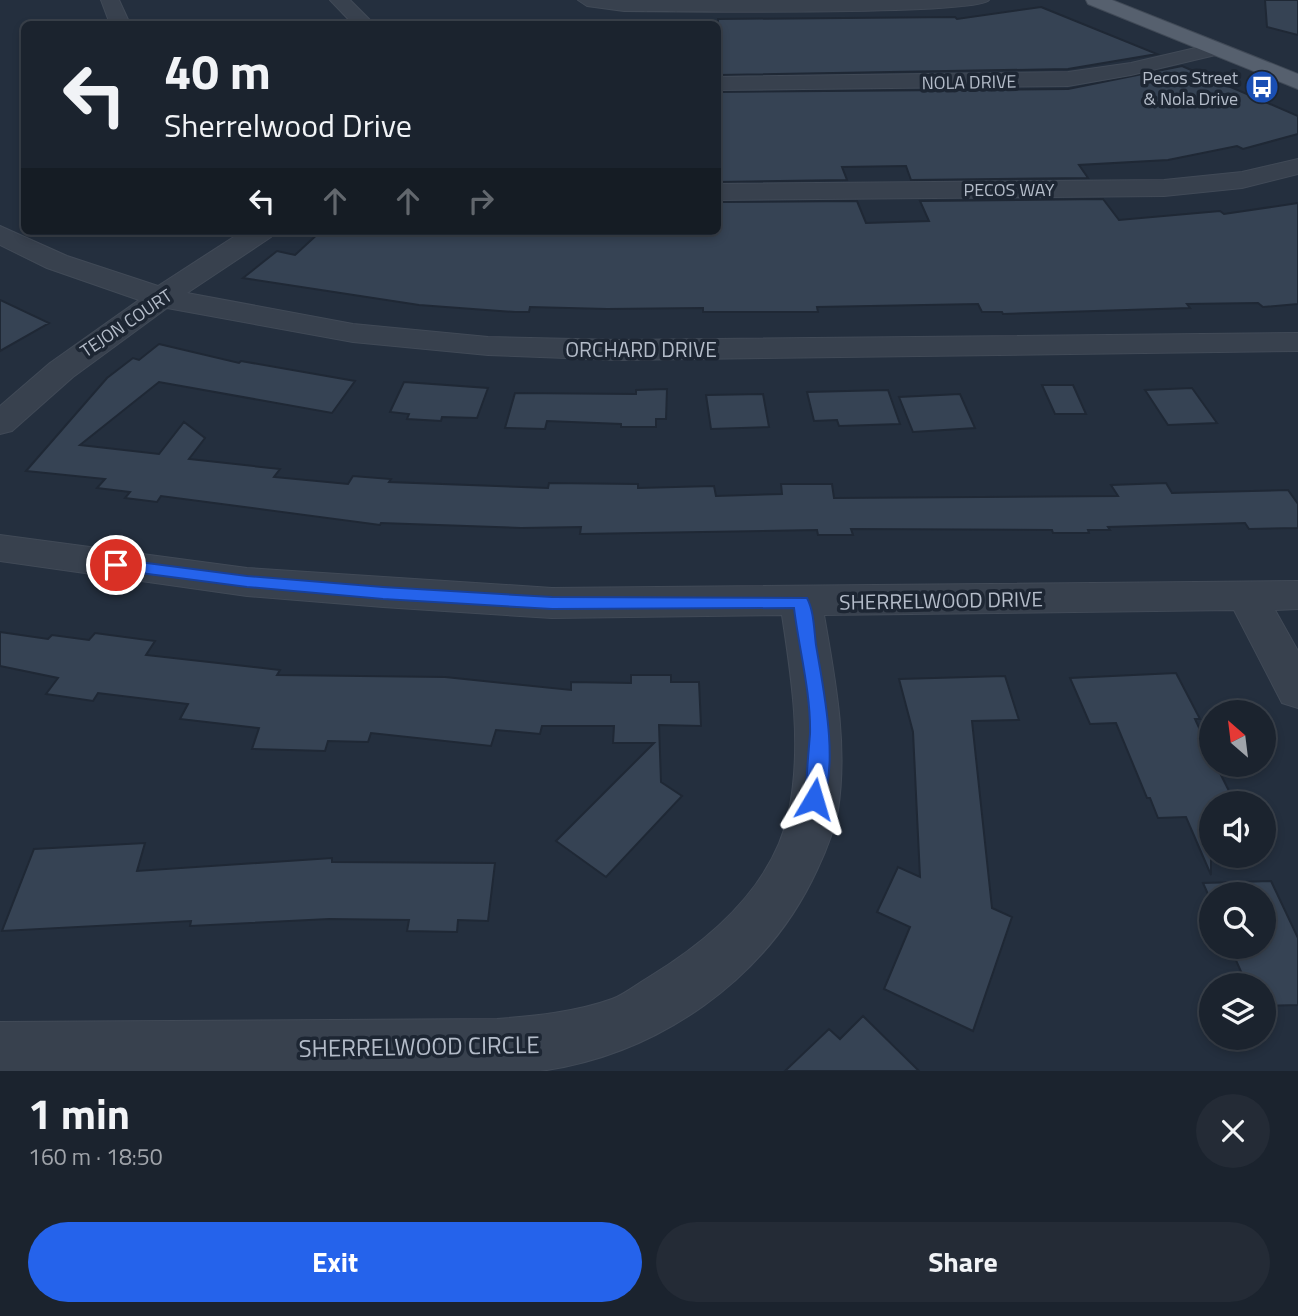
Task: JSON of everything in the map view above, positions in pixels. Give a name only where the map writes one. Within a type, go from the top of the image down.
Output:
[{"type":"main road","points":[[1095,0],[1296,80]]},
{"type":"street","points":[[110,0],[119,21]]},
{"type":"street","points":[[339,0],[361,21]]},
{"type":"street","points":[[587,0],[652,5],[915,4],[980,0]]},
{"type":"street","name":"NOLA DRIVE","points":[[721,84],[1068,79],[1217,49]]},
{"type":"street","name":"PECOS WAY","points":[[721,192],[1164,188],[1242,180],[1298,166]]},
{"type":"street","name":"ORCHARD DRIVE","points":[[0,234],[57,262],[163,298],[353,333],[537,349],[993,348],[1298,342]]},
{"type":"street","name":"TEJON COURT","points":[[0,424],[49,377],[82,352],[255,235]]},
{"type":"street","name":"SHERRELWOOD DRIVE","points":[[0,548],[221,578],[383,593],[552,603],[1298,595]]},
{"type":"street","points":[[1247,596],[1298,691]]},
{"type":"street","name":"SHERRELWOOD CIRCLE","points":[[0,1051],[497,1047],[554,1042],[628,1021],[693,983],[724,959],[750,933],[784,886],[806,837],[818,779],[819,724],[801,602]]},
{"type":"building","points":[[1265,0],[1298,0],[1298,35],[1267,27]]},
{"type":"building","points":[[1041,7],[1157,54],[1068,69],[721,75],[721,21],[718,19],[957,19]]},
{"type":"building","points":[[1182,66],[1298,116],[1298,134],[1243,149],[1237,146],[1168,160],[1079,165],[1088,178],[911,180],[906,166],[842,167],[847,180],[721,182],[721,92],[1068,89]]},
{"type":"building","points":[[1103,199],[1119,220],[1220,211],[1224,214],[1298,203],[1298,304],[1263,307],[1258,303],[1187,304],[1190,308],[1003,314],[982,312],[978,304],[817,307],[818,312],[530,307],[529,312],[515,312],[419,305],[243,278],[277,251],[295,255],[317,235],[721,235],[721,202],[857,201],[866,223],[929,221],[920,201]]},
{"type":"building","points":[[0,300],[49,323],[0,351]]},
{"type":"building","points":[[159,344],[239,363],[241,361],[355,381],[332,413],[159,382],[80,445],[159,454],[184,422],[205,438],[189,459],[280,469],[274,477],[348,484],[353,476],[391,479],[389,482],[548,488],[549,483],[638,484],[638,488],[714,486],[716,496],[782,494],[781,484],[832,484],[834,498],[1118,496],[1111,485],[1166,483],[1172,493],[1288,490],[1298,504],[1298,528],[1249,529],[1245,523],[1108,527],[1110,530],[1088,530],[1089,533],[1053,533],[1052,530],[851,529],[853,535],[818,535],[817,530],[580,534],[581,527],[380,525],[161,496],[157,502],[125,498],[130,492],[97,488],[105,479],[26,471],[107,378],[133,358],[139,360]]},
{"type":"building","points":[[404,382],[488,388],[477,418],[442,417],[441,421],[407,419],[409,414],[390,412]]},
{"type":"building","points":[[1042,385],[1073,385],[1086,414],[1055,414]]},
{"type":"building","points":[[1192,388],[1217,423],[1168,425],[1145,390]]},
{"type":"building","points":[[667,389],[666,419],[656,419],[656,427],[547,421],[545,429],[505,428],[515,393],[636,394],[636,390]]},
{"type":"building","points":[[888,390],[900,424],[839,426],[837,420],[814,421],[807,392]]},
{"type":"building","points":[[763,394],[769,427],[711,429],[706,395]]},
{"type":"building","points":[[960,394],[975,428],[913,432],[899,397]]},
{"type":"building","points":[[0,632],[48,639],[52,635],[89,640],[95,633],[155,641],[146,655],[280,670],[277,675],[445,677],[571,690],[571,682],[631,683],[631,675],[671,675],[671,682],[699,682],[701,726],[659,725],[661,782],[682,796],[606,877],[556,841],[654,743],[613,743],[614,726],[542,726],[540,734],[496,730],[491,746],[371,733],[368,742],[328,741],[325,751],[252,749],[259,728],[180,719],[188,704],[98,693],[93,701],[46,694],[58,678],[0,666]]},
{"type":"building","points":[[1176,673],[1199,717],[1195,719],[1199,728],[1199,777],[1222,777],[1229,791],[1199,791],[1199,847],[1186,817],[1158,818],[1116,723],[1090,724],[1070,678]]},
{"type":"building","points":[[1005,676],[1019,720],[972,721],[992,908],[1012,917],[973,1031],[884,989],[910,927],[877,912],[898,867],[920,877],[913,732],[899,679]]},
{"type":"building","points":[[145,843],[137,871],[332,858],[332,862],[495,863],[488,921],[458,920],[457,932],[407,931],[409,920],[329,919],[190,926],[191,921],[2,931],[34,849]]},
{"type":"building","points":[[1276,892],[1298,938],[1298,1005],[1276,1006],[1276,973],[1242,973],[1235,959],[1276,959]]},
{"type":"building","points":[[863,1016],[919,1071],[785,1071],[829,1029],[840,1039]]},
{"type":"place","name":"Pecos Street & Nola Drive","points":[[1262,87]]},
{"type":"route","points":[[116,565],[247,582],[552,603],[801,602],[819,724],[818,779],[814,799]]}]
